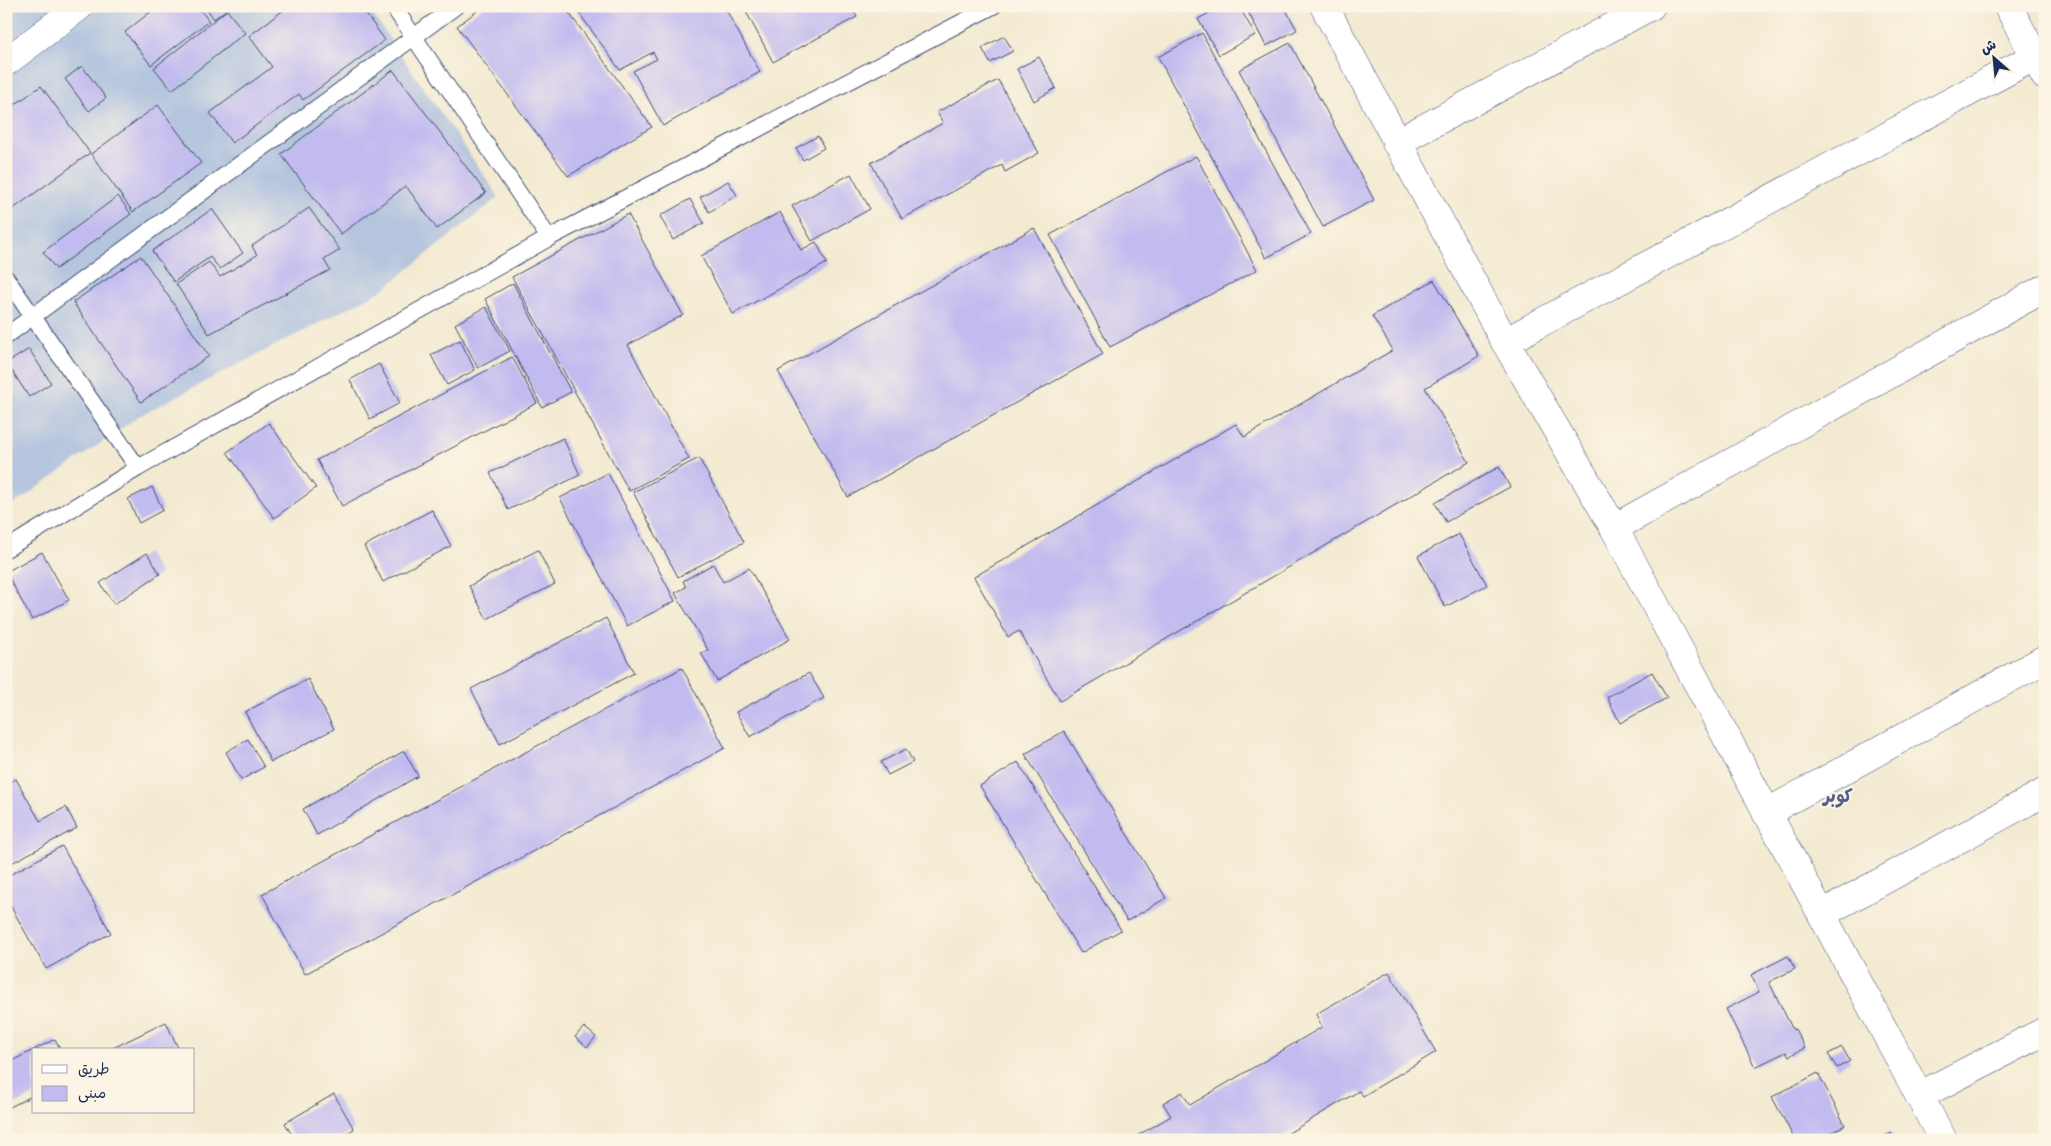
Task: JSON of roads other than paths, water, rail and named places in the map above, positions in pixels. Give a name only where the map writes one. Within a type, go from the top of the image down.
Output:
[{"type":"street","points":[[6,62],[80,6]]},
{"type":"street","points":[[1324,6],[1396,143],[1505,342],[1614,528],[1943,1140]]},
{"type":"street","points":[[1396,143],[1651,6]]},
{"type":"street","points":[[1505,342],[2041,61],[2008,6]]},
{"type":"street","points":[[1614,528],[2045,288]]},
{"type":"street","points":[[1766,813],[2045,659]]},
{"type":"street","points":[[1822,914],[2045,792]]},
{"type":"street","points":[[1919,1096],[2045,1031]]},
{"type":"lane","points":[[393,6],[549,238]]},
{"type":"lane","points":[[6,336],[456,6]]},
{"type":"lane","points":[[6,549],[138,468],[549,238],[993,6]]},
{"type":"lane","points":[[6,278],[138,468]]},
{"type":"district","name":"كوبر","points":[[1838,797]]}]
